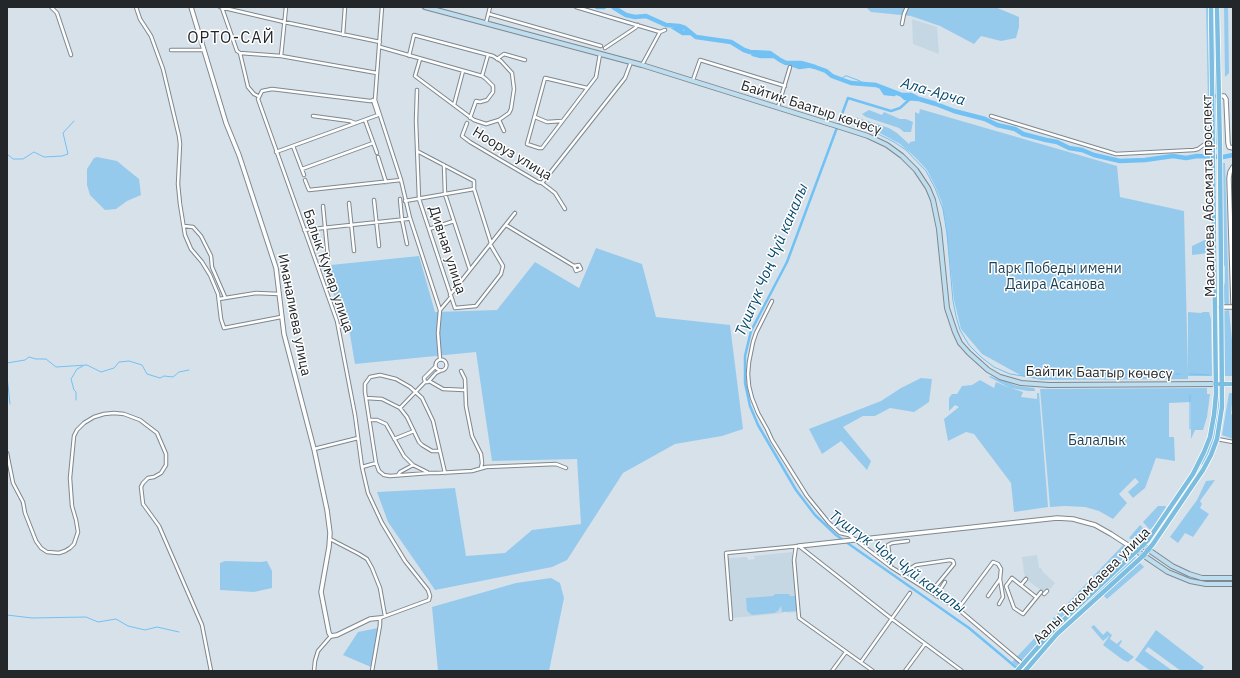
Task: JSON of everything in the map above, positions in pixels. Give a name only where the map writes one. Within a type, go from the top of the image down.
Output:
[{"type":"main road","name":"Байтик Баатыр көчөсү","points":[[425,7],[642,65],[838,126],[875,139],[892,148],[907,160],[924,182],[933,200],[938,220],[946,301],[952,326],[964,348],[974,359],[988,370],[1007,379],[1029,384],[1233,384]]},
{"type":"main road","name":"Масалиева Абсамата проспект","points":[[1211,7],[1216,384]]},
{"type":"main road","name":"Масалиева Абсамата проспект","points":[[1216,7],[1220,149],[1222,384]]},
{"type":"main road","points":[[1214,233],[1221,233]]},
{"type":"main road","points":[[1214,307],[1221,307]]},
{"type":"main road","name":"Аалы Токомбаева улица","points":[[1017,671],[1053,630],[1143,546],[1165,515],[1197,466],[1207,444],[1214,415],[1216,384]]},
{"type":"main road","name":"Аалы Токомбаева улица","points":[[1026,670],[1057,634],[1143,556],[1158,538],[1203,470],[1211,454],[1217,439],[1222,407],[1222,384]]},
{"type":"main road","points":[[1197,466],[1203,470]]},
{"type":"main road","points":[[1143,546],[1172,566],[1189,574],[1202,578],[1233,578]]},
{"type":"main road","points":[[1137,551],[1168,572],[1187,580],[1201,584],[1233,584]]},
{"type":"main road","points":[[1187,580],[1189,574]]},
{"type":"street","points":[[51,7],[58,15],[71,55]]},
{"type":"street","points":[[136,7],[140,19],[151,36],[163,69],[179,136],[178,184],[185,235],[191,249],[202,262],[210,275],[219,299],[218,306],[224,328],[281,317]]},
{"type":"street","name":"Иманалиева улица","points":[[191,7],[226,123],[239,155],[274,261],[281,317],[288,351],[314,449],[327,510],[330,540],[326,571],[321,592],[329,633],[331,636]]},
{"type":"street","points":[[221,7],[380,42]]},
{"type":"street","points":[[221,7],[237,51],[240,53],[248,87],[254,94],[258,96],[264,90],[272,89],[370,101],[374,100]]},
{"type":"street","points":[[281,56],[286,7]]},
{"type":"street","points":[[343,35],[345,7]]},
{"type":"street","points":[[276,152],[378,115],[374,100],[380,48],[382,7]]},
{"type":"street","points":[[486,24],[490,7]]},
{"type":"street","points":[[576,7],[660,32],[665,30]]},
{"type":"street","points":[[902,24],[907,7]]},
{"type":"street","points":[[489,14],[602,46]]},
{"type":"street","points":[[605,48],[638,25]]},
{"type":"street","points":[[642,65],[660,32]]},
{"type":"street","points":[[409,56],[414,35],[497,58],[512,74],[514,89],[509,113],[499,120],[483,123],[470,118],[415,76],[420,59]]},
{"type":"street","points":[[380,48],[482,76],[492,84],[493,92],[487,100],[476,101],[470,118]]},
{"type":"street","points":[[171,50],[204,50]]},
{"type":"street","points":[[240,53],[281,56],[377,74]]},
{"type":"street","points":[[497,58],[504,54],[525,60]]},
{"type":"street","points":[[587,88],[545,78],[527,144],[542,148],[596,77],[600,54]]},
{"type":"street","points":[[482,76],[488,55]]},
{"type":"street","points":[[692,81],[700,60],[785,86]]},
{"type":"street","points":[[542,183],[624,78],[631,62]]},
{"type":"street","points":[[778,108],[790,67]]},
{"type":"street","points":[[454,105],[463,71]]},
{"type":"street","name":"Дивная улица","points":[[417,90],[416,121],[419,199],[455,308],[476,306],[501,274],[503,266],[491,244]]},
{"type":"street","name":"Балык Кумар улица","points":[[258,96],[258,102],[337,320],[345,357],[362,467],[368,493],[382,523],[405,561],[428,590],[430,596],[429,600],[380,618]]},
{"type":"street","points":[[1218,96],[1224,96],[1226,98],[1228,142],[1229,147],[1233,148]]},
{"type":"street","points":[[374,100],[440,310],[438,334],[440,359]]},
{"type":"street","points":[[313,116],[355,123]]},
{"type":"street","points":[[991,116],[1116,154],[1194,150],[1198,149],[1209,141],[1212,141]]},
{"type":"street","points":[[535,118],[547,122],[563,121]]},
{"type":"street","points":[[365,120],[376,153]]},
{"type":"street","points":[[499,120],[504,131]]},
{"type":"street","name":"Нооруз улица","points":[[467,122],[462,136],[542,183],[555,193],[564,209]]},
{"type":"street","points":[[302,169],[373,143]]},
{"type":"street","points":[[293,146],[304,175]]},
{"type":"street","points":[[417,152],[474,181],[474,189],[491,244]]},
{"type":"street","points":[[378,157],[386,182]]},
{"type":"street","points":[[444,165],[445,194],[470,270]]},
{"type":"street","points":[[1233,167],[1229,178],[1233,303]]},
{"type":"street","points":[[305,180],[309,190],[400,180]]},
{"type":"street","points":[[405,201],[474,189]]},
{"type":"street","points":[[400,199],[402,220],[407,244]]},
{"type":"street","points":[[374,200],[379,246]]},
{"type":"street","points":[[349,203],[354,251]]},
{"type":"street","points":[[323,206],[328,258]]},
{"type":"street","points":[[440,310],[515,213]]},
{"type":"street","points":[[304,230],[410,218]]},
{"type":"street","points":[[429,229],[454,221]]},
{"type":"street","points":[[310,222],[310,229]]},
{"type":"street","points":[[506,225],[574,266]]},
{"type":"street","points":[[184,226],[193,227],[201,236],[211,256],[212,267],[225,297]]},
{"type":"street","points":[[219,299],[256,293],[279,294]]},
{"type":"street","points":[[772,301],[756,333],[750,353],[748,380],[752,398],[772,440],[807,496],[832,526],[840,532],[849,535],[891,567],[958,609],[1022,665]]},
{"type":"street","points":[[1221,307],[1233,307]]},
{"type":"street","points":[[425,382],[424,378],[435,367],[435,362],[440,359]]},
{"type":"street","points":[[400,408],[425,382],[429,381],[436,373],[445,368],[445,361],[440,359]]},
{"type":"street","points":[[435,367],[440,371]]},
{"type":"street","points":[[461,371],[465,379],[466,406],[472,436],[481,454],[481,468]]},
{"type":"street","points":[[445,473],[430,413],[422,398],[406,384],[396,378],[376,375],[370,377],[365,384],[369,420],[376,463],[379,470],[384,475],[445,473],[472,471],[481,468],[556,464],[566,468]]},
{"type":"street","points":[[429,381],[443,389],[465,390]]},
{"type":"street","points":[[366,398],[382,399],[400,408],[408,417],[422,445],[432,451],[440,451]]},
{"type":"street","points":[[7,453],[13,483],[23,502],[25,513],[36,541],[47,552],[60,552],[65,551],[74,544],[78,532],[72,506],[70,478],[74,436],[77,430],[84,423],[94,417],[114,413],[124,414],[140,420],[157,433],[166,454],[166,464],[161,473],[154,477],[148,478],[143,483],[141,487],[143,504],[159,526],[202,624],[211,671]]},
{"type":"street","points":[[369,420],[384,422],[389,426],[401,453],[413,465],[429,473]]},
{"type":"street","points":[[394,439],[414,431]]},
{"type":"street","points":[[314,449],[358,438]]},
{"type":"street","points":[[1217,439],[1233,442]]},
{"type":"street","points":[[362,467],[376,463]]},
{"type":"street","points":[[398,475],[400,472],[413,465]]},
{"type":"street","points":[[731,619],[726,553],[842,542],[1049,518],[1080,521],[1095,525],[1137,551]]},
{"type":"street","points":[[330,540],[360,554],[367,559],[380,588],[385,616]]},
{"type":"street","points":[[891,567],[888,545],[908,541]]},
{"type":"street","points":[[797,546],[962,671]]},
{"type":"street","points":[[797,546],[794,560],[799,618],[873,671]]},
{"type":"street","points":[[905,576],[911,568],[916,565],[950,560],[953,561],[954,564],[952,568],[931,592]]},
{"type":"street","points":[[958,609],[993,562],[1001,567],[1000,579],[1003,597],[999,604]]},
{"type":"street","points":[[1036,597],[1012,578],[1006,586],[1014,608],[1023,614],[1041,592]]},
{"type":"street","points":[[988,596],[1000,579]]},
{"type":"street","points":[[1021,585],[1026,579]]},
{"type":"street","points":[[936,596],[945,582]]},
{"type":"street","points":[[1044,594],[1047,591]]},
{"type":"street","points":[[861,662],[910,593]]},
{"type":"street","points":[[314,671],[318,651],[331,636],[337,635],[370,619],[380,618],[372,671]]},
{"type":"street","points":[[905,671],[925,644]]},
{"type":"street","points":[[832,671],[846,652]]},
{"type":"street","points":[[864,671],[867,667]]},
{"type":"shaded area","points":[[912,19],[937,27],[939,54],[913,44]]},
{"type":"shaded area","points":[[792,552],[798,612],[788,613],[785,611],[783,613],[733,618],[728,558],[747,557],[748,560],[755,559],[754,556]]},
{"type":"shaded area","points":[[1037,555],[1039,568],[1041,568],[1043,572],[1055,583],[1046,594],[1026,579],[1024,573],[1022,557]]},
{"type":"green space","points":[[866,7],[995,7],[1019,17],[1019,27],[1016,38],[1001,41],[981,36],[974,44],[940,26],[911,16],[871,12]]},
{"type":"green space","points":[[1206,7],[1208,7],[1210,150],[1206,151],[1208,103]]},
{"type":"green space","points":[[1214,7],[1217,149],[1215,149]]},
{"type":"green space","points":[[1224,7],[1228,7],[1229,73],[1225,77]]},
{"type":"green space","name":"Парк Победы имени Даира Асанова","points":[[920,109],[1117,166],[1120,197],[1184,211],[1188,374],[1188,312],[1209,312],[1211,319],[1212,376],[1188,376],[1188,379],[1041,380],[1022,376],[982,354],[961,329],[954,300],[946,225],[942,203],[927,170],[900,144],[878,132],[849,121],[855,117],[889,128],[909,144],[910,142],[915,141],[915,112],[919,114]]},
{"type":"green space","points":[[869,110],[882,115],[884,112],[900,119],[906,119],[913,122],[911,132],[904,132],[899,128],[866,117],[862,114]]},
{"type":"green space","points":[[97,157],[117,161],[139,179],[141,195],[127,201],[116,209],[105,210],[90,195],[87,185],[87,169],[94,158]]},
{"type":"green space","points":[[1222,163],[1225,163],[1229,305],[1225,305],[1223,289],[1225,282],[1225,267],[1222,261]]},
{"type":"green space","points":[[1211,237],[1211,250],[1209,253],[1192,255],[1192,246]]},
{"type":"green space","points":[[596,248],[642,264],[656,317],[730,325],[743,429],[722,436],[675,444],[623,473],[567,560],[552,567],[435,590],[388,522],[377,492],[455,488],[466,556],[505,553],[532,530],[581,524],[577,459],[492,461],[476,352],[355,364],[349,329],[321,266],[419,256],[435,312],[497,310],[535,262],[579,288]]},
{"type":"green space","points":[[1229,310],[1233,351],[1233,376],[1224,376],[1223,313],[1224,311]]},
{"type":"green space","points":[[990,376],[1018,386],[1034,388],[1035,391],[1011,388],[1023,392],[1021,397],[1037,399],[1037,393],[1039,393],[1048,507],[1014,512],[1011,483],[974,434],[966,432],[948,441],[944,419],[959,407],[955,405],[949,411],[949,398],[952,394],[957,394],[962,386],[972,385],[980,380],[994,388],[996,382],[1010,388],[989,377]]},
{"type":"green space","points":[[921,378],[932,379],[929,402],[914,412],[890,408],[875,416],[863,416],[843,427],[871,461],[867,470],[841,441],[822,454],[809,429],[881,401],[901,388]]},
{"type":"green space","name":"Балалык","points":[[1207,388],[1207,394],[1210,394],[1207,417],[1203,430],[1195,430],[1191,439],[1191,402],[1169,403],[1169,437],[1174,437],[1175,461],[1156,458],[1145,488],[1133,498],[1128,492],[1139,482],[1135,478],[1119,494],[1127,503],[1113,519],[1099,511],[1085,507],[1050,507],[1040,389]]},
{"type":"green space","points":[[1218,392],[1220,393],[1220,406],[1215,436],[1209,453],[1204,464],[1202,465],[1201,464],[1214,429]]},
{"type":"green space","points":[[1229,393],[1233,393],[1231,414],[1233,415],[1233,439],[1222,435]]},
{"type":"green space","points":[[1215,480],[1200,501],[1202,504],[1200,508],[1209,514],[1193,537],[1185,533],[1178,543],[1170,537],[1197,500],[1206,481]]},
{"type":"green space","points":[[1158,506],[1166,507],[1155,524],[1151,529],[1149,529],[1143,522]]},
{"type":"green space","points":[[1140,525],[1149,534],[1140,545],[1129,538]]},
{"type":"green space","points":[[1123,545],[1130,552],[1068,611],[1063,608]]},
{"type":"green space","points":[[1135,556],[1136,558],[1056,633],[1023,671],[1020,671],[1055,631]]},
{"type":"green space","points":[[225,561],[267,561],[272,571],[272,588],[254,592],[220,590],[220,563]]},
{"type":"green space","points":[[1140,563],[1144,567],[1107,599],[1103,595]]},
{"type":"green space","points":[[551,578],[560,583],[564,598],[549,671],[438,671],[432,607],[516,583]]},
{"type":"green space","points":[[775,594],[789,594],[790,596],[795,596],[797,611],[782,612],[781,606],[778,611],[774,613],[752,615],[747,611],[746,598],[773,596]]},
{"type":"green space","points":[[1061,610],[1066,614],[1052,627],[1017,666],[1012,662]]},
{"type":"green space","points":[[1094,625],[1103,635],[1107,631],[1112,635],[1110,639],[1117,644],[1121,640],[1122,641],[1119,646],[1134,657],[1128,662],[1103,645],[1110,635],[1103,641],[1091,627]]},
{"type":"green space","points":[[378,628],[371,667],[343,655],[358,632]]},
{"type":"green space","points":[[1156,630],[1204,667],[1201,671],[1181,671],[1148,647],[1145,651],[1173,671],[1151,671],[1135,660]]},
{"type":"waterway","name":"Ала-Арча","points":[[597,7],[604,7]]},
{"type":"waterway","name":"Ала-Арча","points":[[613,7],[626,15],[635,17],[646,16],[666,25],[685,28],[696,37],[731,42],[750,52],[770,53],[786,63],[801,63],[815,67],[826,71],[832,76],[851,83],[876,85],[902,95],[905,98],[919,99],[936,104],[954,111],[985,119],[997,125],[1015,129],[1023,134],[1057,142],[1069,148],[1082,150],[1094,155],[1120,161],[1145,160],[1173,156],[1186,158],[1197,156],[1223,157],[1233,155]]},
{"type":"waterway","points":[[670,25],[683,33],[691,33]]},
{"type":"waterway","name":"Ала-Арча","points":[[675,28],[683,27]]},
{"type":"waterway","name":"Ала-Арча","points":[[753,54],[773,56]]},
{"type":"waterway","name":"Ала-Арча","points":[[791,64],[799,67],[807,66]]},
{"type":"waterway","points":[[841,79],[847,76],[864,84]]},
{"type":"waterway","points":[[881,87],[885,93],[894,94]]},
{"type":"waterway","name":"Ала-Арча","points":[[902,95],[911,95],[917,98]]},
{"type":"waterway","name":"Түштүк Чоң Чүй каналы","points":[[910,99],[900,108],[891,111],[848,98],[787,262],[751,331],[745,356],[745,383],[750,406],[758,425],[796,490],[815,515],[836,535],[969,628],[1018,669]]},
{"type":"waterway","points":[[840,119],[872,131],[894,142],[906,150],[926,171],[935,188],[943,209],[947,234],[953,301],[960,330],[969,345],[994,367],[1010,374],[1036,378],[1061,374]]},
{"type":"waterway","points":[[7,154],[13,159],[23,159],[34,152],[44,157],[62,156],[68,154],[63,133],[74,121]]},
{"type":"waterway","points":[[7,363],[25,360],[29,357],[46,359],[56,367],[87,365],[101,372],[114,368],[119,362],[129,361],[142,365],[147,374],[160,378],[164,376],[173,377],[179,372],[189,370]]},
{"type":"waterway","points":[[76,400],[76,392],[71,379],[77,369],[83,366]]},
{"type":"waterway","points":[[1067,373],[1072,374]]},
{"type":"waterway","points":[[1076,374],[1082,374]]},
{"type":"waterway","points":[[1085,374],[1090,374]]},
{"type":"waterway","points":[[1093,374],[1143,374]]},
{"type":"waterway","points":[[1147,374],[1171,374]]},
{"type":"waterway","points":[[1190,374],[1209,375]]},
{"type":"waterway","points":[[7,376],[10,404]]},
{"type":"waterway","points":[[1190,395],[1190,429]]},
{"type":"waterway","points":[[7,615],[32,618],[86,617],[98,622],[116,619],[128,626],[145,630],[157,627],[179,632]]},
{"type":"district","name":"ОРТО-САЙ","points":[[231,38]]}]
